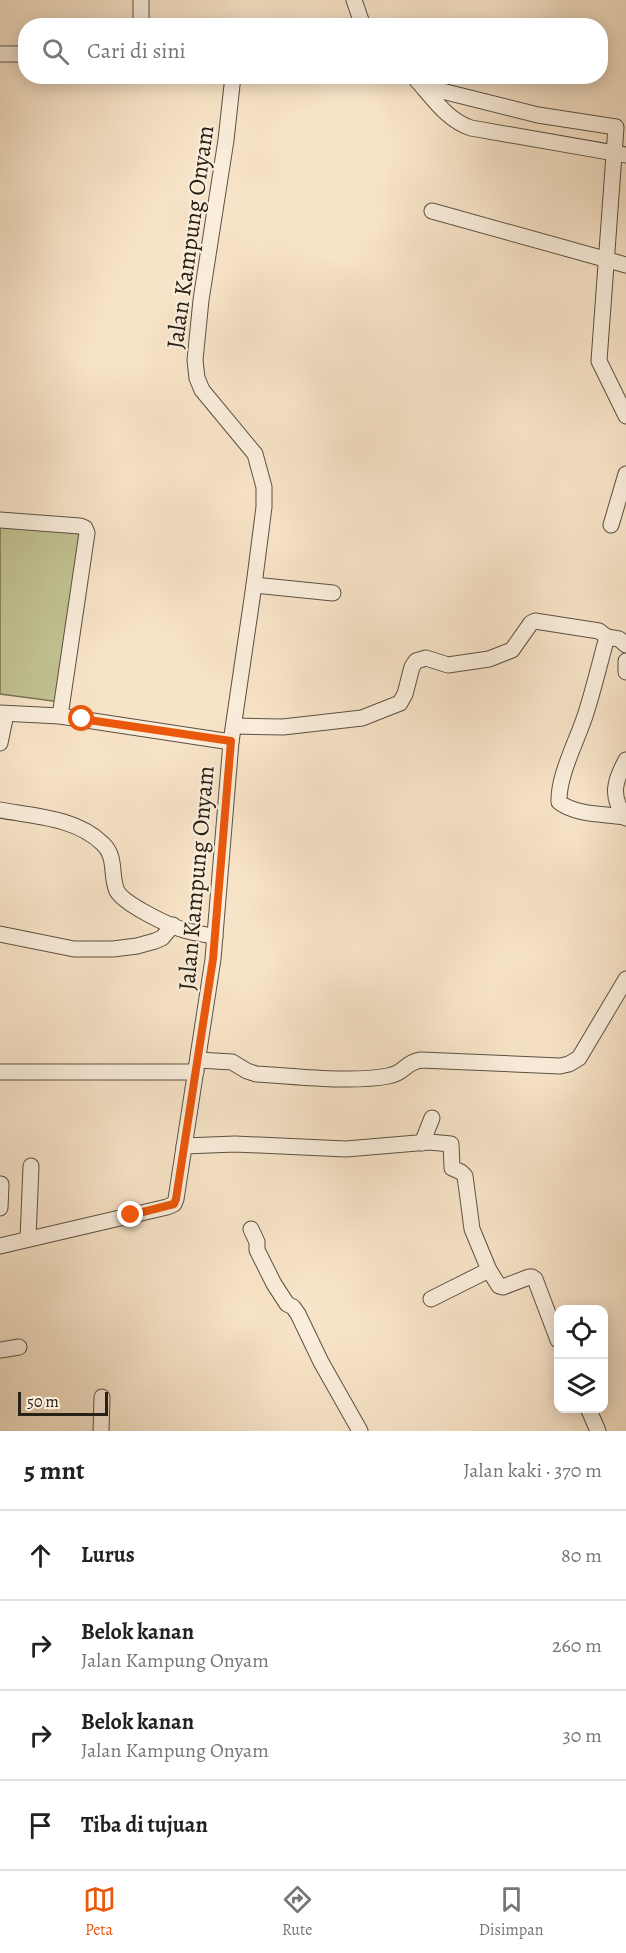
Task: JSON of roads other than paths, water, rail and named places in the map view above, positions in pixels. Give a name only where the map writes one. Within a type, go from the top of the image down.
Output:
[{"type":"street","points":[[141,0],[141,18]]},
{"type":"street","points":[[354,0],[360,18]]},
{"type":"street","points":[[0,54],[18,54]]},
{"type":"street","name":"Jalan Kampung Onyam","points":[[0,1246],[174,1204],[215,937],[231,741],[264,507],[264,487],[255,454],[202,390],[197,378],[195,360],[201,300],[226,140],[232,84]]},
{"type":"street","points":[[420,84],[448,115],[462,125],[620,154]]},
{"type":"street","points":[[428,84],[538,115],[616,127],[620,154],[605,261],[599,361],[626,416]]},
{"type":"street","points":[[432,211],[626,265]]},
{"type":"street","points":[[612,525],[626,474]]},
{"type":"street","points":[[0,520],[80,526],[85,528],[87,533],[60,716]]},
{"type":"street","points":[[254,585],[333,594]]},
{"type":"street","points":[[234,726],[283,727],[362,718],[400,703],[416,661],[426,658],[448,665],[489,659],[512,650],[531,623],[535,621],[599,631],[607,637],[619,639],[626,645]]},
{"type":"street","points":[[607,637],[586,714],[565,770],[559,802],[564,806],[588,813],[625,817]]},
{"type":"street","points":[[626,661],[626,672]]},
{"type":"street","points":[[0,743],[3,714],[60,716],[231,741]]},
{"type":"street","points":[[625,817],[615,798],[614,791],[626,760]]},
{"type":"street","points":[[0,810],[62,821],[98,839],[110,853],[117,891],[127,903],[181,929],[215,937]]},
{"type":"street","points":[[0,934],[74,949],[112,949],[155,941],[162,938],[173,925]]},
{"type":"street","points":[[0,1072],[232,1062],[256,1074],[359,1078],[391,1076],[402,1072],[409,1062],[421,1059],[560,1066],[579,1058],[626,979]]},
{"type":"street","points":[[422,1143],[432,1118]]},
{"type":"street","points":[[184,1146],[235,1144],[346,1149],[422,1143],[452,1144],[452,1168],[464,1173],[472,1229],[489,1270],[499,1286],[503,1287],[532,1277],[554,1330]]},
{"type":"street","points":[[28,1239],[31,1166]]},
{"type":"street","points":[[0,1208],[1,1184]]},
{"type":"street","points":[[251,1228],[257,1242],[257,1251],[274,1284],[287,1304],[293,1307],[298,1314],[321,1362],[360,1431]]},
{"type":"street","points":[[431,1299],[489,1270]]},
{"type":"street","points":[[0,1350],[19,1347]]},
{"type":"street","points":[[101,1431],[102,1397]]},
{"type":"street","points":[[590,1413],[598,1431]]}]
